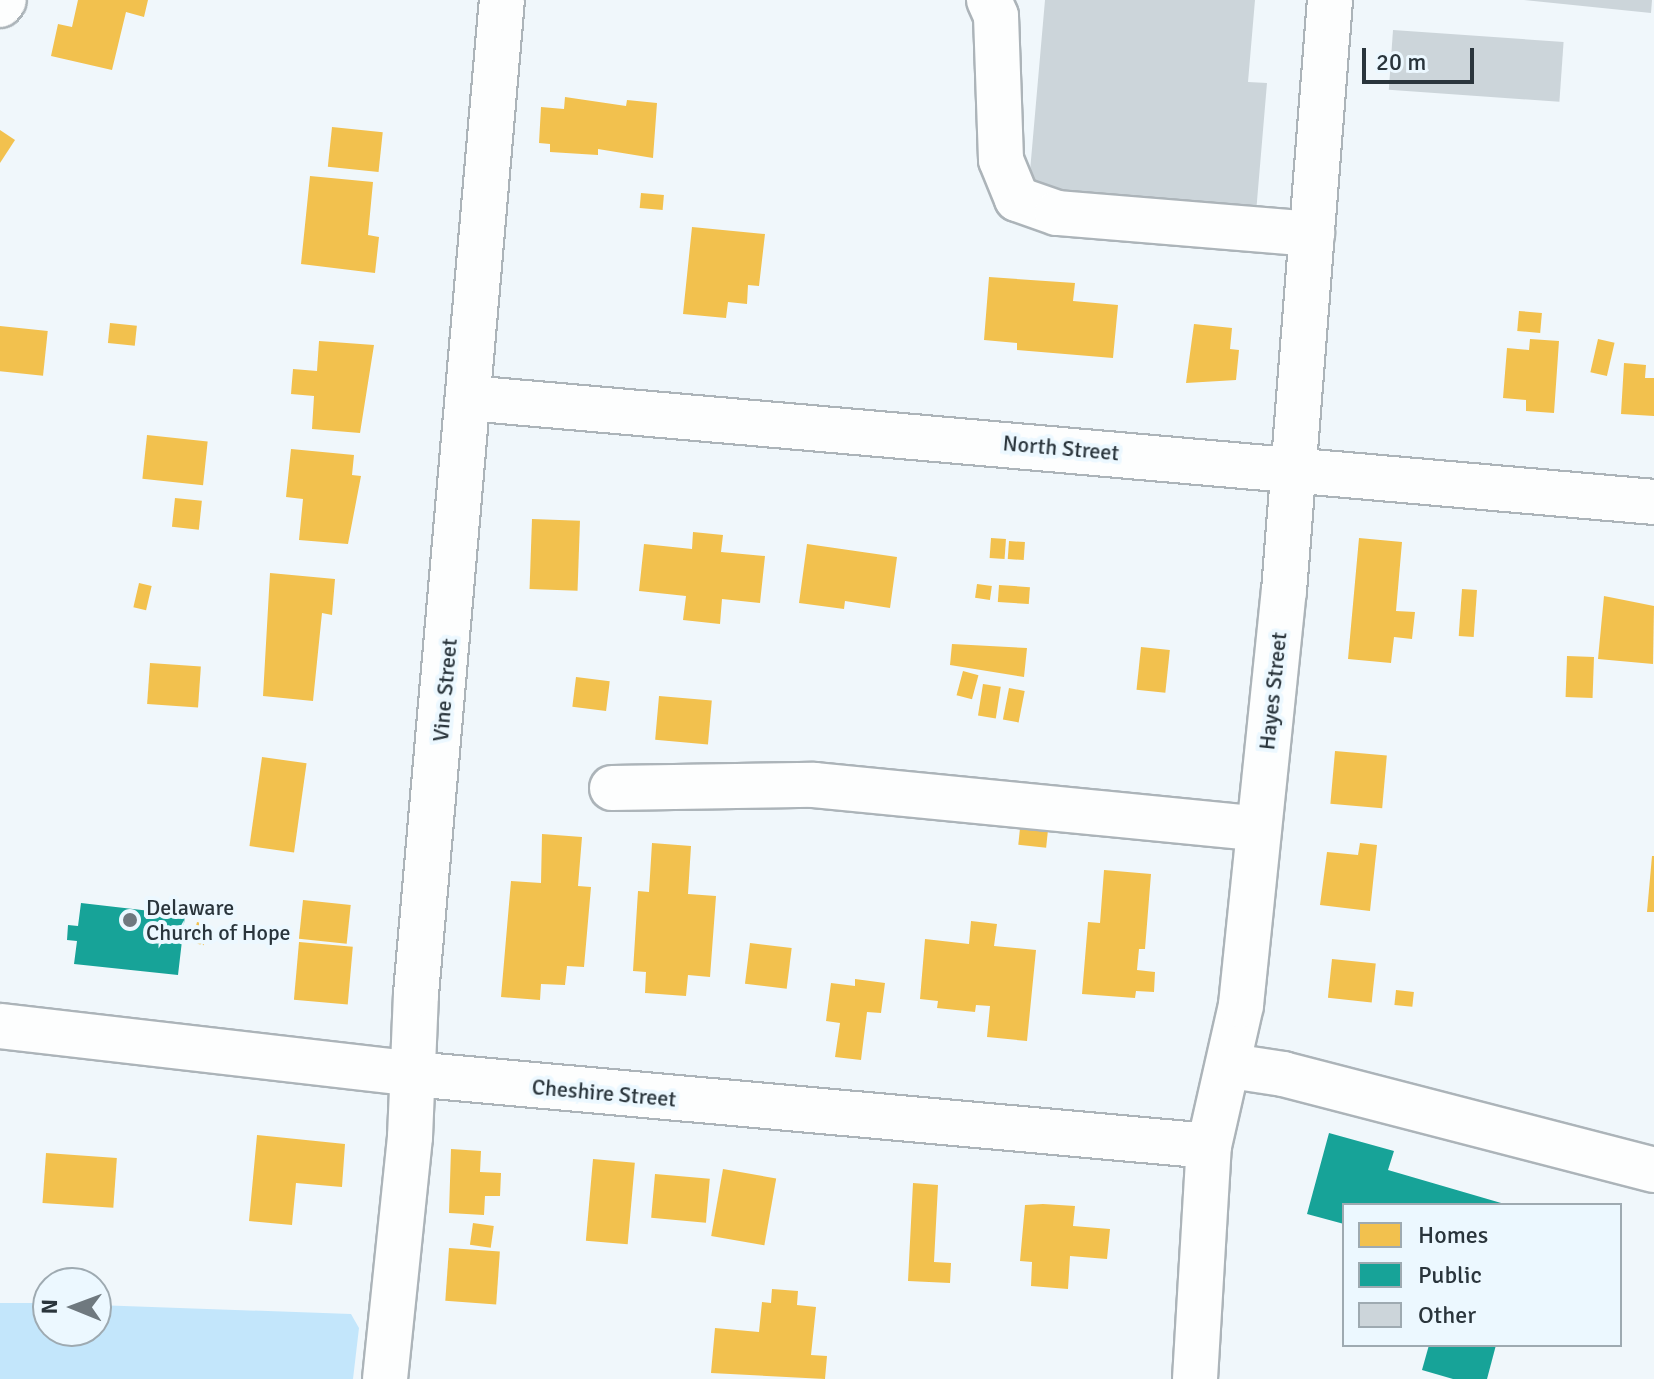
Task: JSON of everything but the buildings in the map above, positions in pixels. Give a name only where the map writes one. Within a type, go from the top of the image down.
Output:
[{"type":"street","points":[[0,5],[4,0]]},
{"type":"street","name":"Vine Street","points":[[393,1378],[412,1074],[502,0]]},
{"type":"street","points":[[989,0],[996,16],[1001,160],[1017,199],[1057,213],[1312,234]]},
{"type":"street","name":"Hayes Street","points":[[1195,1379],[1209,1146],[1231,1066],[1259,829],[1294,471],[1330,0]]},
{"type":"street","name":"North Street","points":[[468,398],[1654,502]]},
{"type":"street","points":[[612,788],[814,785],[1259,829]]},
{"type":"street","name":"Cheshire Street","points":[[0,1026],[412,1074],[1209,1146]]},
{"type":"street","points":[[1231,1066],[1283,1074],[1654,1170]]},
{"type":"shaded area","points":[[0,1303],[32,1303],[32,1347],[112,1347],[112,1306],[351,1314],[359,1328],[353,1379],[0,1379]]},
{"type":"place","name":"Delaware Church of Hope","points":[[130,920]]}]
